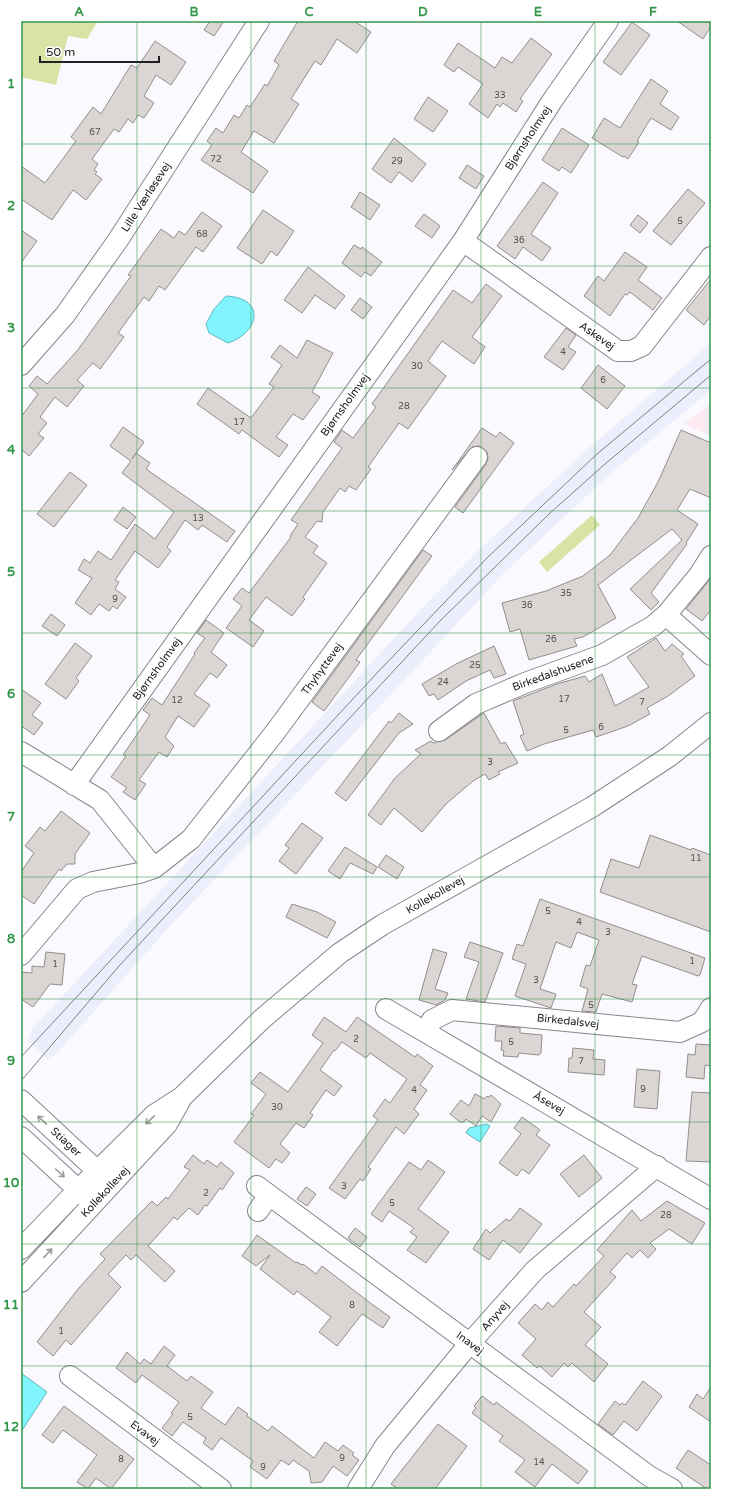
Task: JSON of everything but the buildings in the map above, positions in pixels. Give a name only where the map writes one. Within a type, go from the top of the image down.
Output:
[{"type":"street","name":"Lille Værløsevej","points":[[21,365],[65,315],[114,246],[259,21]]},
{"type":"street","name":"Bjørnsholmvej","points":[[74,785],[463,240],[552,101],[608,21]]},
{"type":"street","name":"Askevej","points":[[463,240],[618,351],[631,352],[642,346],[711,257]]},
{"type":"street","name":"Thyhyttevej","points":[[154,868],[191,839],[286,719],[477,457]]},
{"type":"street","name":"Birkedalshusene","points":[[439,730],[476,704],[525,683],[602,655],[653,626],[666,615],[699,575],[711,556]]},
{"type":"street","points":[[666,615],[711,655]]},
{"type":"street","name":"Kollekollevej","points":[[21,1282],[94,1204],[105,1178],[154,1115],[182,1097],[262,1019],[340,953],[382,926],[592,807],[670,756],[711,723]]},
{"type":"street","points":[[21,752],[100,800],[154,868],[139,873],[93,882],[77,889],[21,955]]},
{"type":"street","name":"Birkedalsvej","points":[[427,1032],[432,1020],[452,1010],[680,1032],[702,1022],[711,1008]]},
{"type":"street","name":"Åsevej","points":[[386,1009],[657,1166],[711,1199]]},
{"type":"street","name":"Stiager","points":[[21,1100],[105,1178]]},
{"type":"street","points":[[21,1137],[94,1204]]},
{"type":"street","name":"Anyvej","points":[[358,1489],[385,1446],[470,1343],[535,1270],[657,1166]]},
{"type":"street","name":"Kollekollevej","points":[[21,1249],[78,1189],[105,1178]]},
{"type":"street","name":"Inavej","points":[[261,1198],[470,1343],[649,1476],[672,1489]]},
{"type":"street","name":"Evavej","points":[[70,1376],[221,1489]]},
{"type":"shaded area","points":[[711,343],[711,390],[610,474],[503,574],[396,689],[169,927],[57,1053],[47,1059],[28,1041],[32,1029],[425,605],[481,548],[590,447]]},
{"type":"shaded area","points":[[711,403],[711,436],[684,424]]},
{"type":"green space","points":[[21,21],[98,21],[87,39],[68,36],[56,85],[21,77]]},
{"type":"green space","points":[[592,515],[600,525],[547,572],[539,562]]},
{"type":"water","points":[[226,296],[239,298],[248,303],[253,309],[254,316],[252,324],[247,332],[228,343],[209,333],[206,324],[214,309]]},
{"type":"water","points":[[487,1124],[490,1126],[480,1142],[466,1133],[469,1128]]},
{"type":"water","points":[[21,1373],[47,1392],[21,1432]]},
{"type":"tram line","points":[[21,1057],[377,673],[487,558],[597,454],[711,359]]},
{"type":"tram line","points":[[21,1081],[119,966],[439,622],[549,514],[605,464],[711,375]]}]
